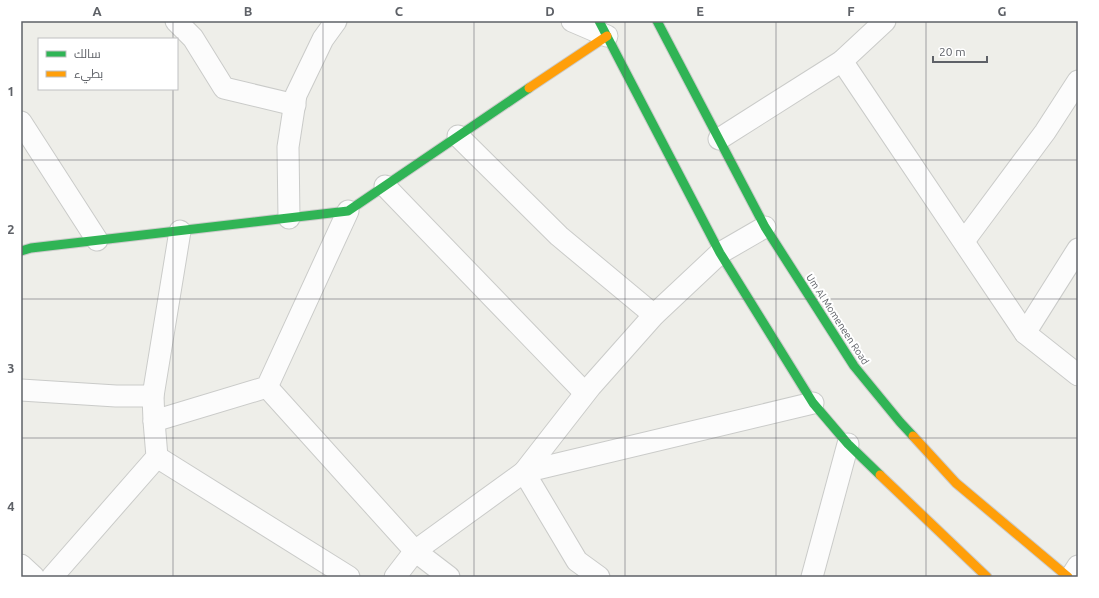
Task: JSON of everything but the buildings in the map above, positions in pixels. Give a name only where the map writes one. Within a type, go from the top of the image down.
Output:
[{"type":"main road","name":"Um Al Momeneen Road","points":[[656,21],[765,227],[854,366],[900,422],[956,483],[1070,577]]},
{"type":"main road","points":[[21,251],[31,248],[348,211],[458,136],[603,28],[720,253],[813,402],[848,444],[987,577]]},
{"type":"street","points":[[176,21],[193,38],[224,88],[295,105]]},
{"type":"street","points":[[289,218],[288,147],[296,95],[323,39],[336,21]]},
{"type":"street","points":[[572,21],[603,28]]},
{"type":"street","points":[[719,139],[842,61],[885,21]]},
{"type":"street","points":[[842,61],[1025,333],[1078,375]]},
{"type":"street","points":[[964,241],[1045,132],[1078,81]]},
{"type":"street","points":[[21,122],[97,240]]},
{"type":"street","points":[[458,136],[560,236],[654,315]]},
{"type":"street","points":[[385,186],[585,393]]},
{"type":"street","points":[[154,421],[267,388],[348,211]]},
{"type":"street","points":[[395,577],[415,551],[524,472],[585,393],[654,315],[720,253],[765,227]]},
{"type":"street","points":[[52,577],[157,457],[153,396],[180,231]]},
{"type":"street","points":[[1025,333],[1078,249]]},
{"type":"street","points":[[267,388],[415,551],[449,577]]},
{"type":"street","points":[[21,390],[116,396],[153,396]]},
{"type":"street","points":[[524,472],[813,402]]},
{"type":"street","points":[[808,576],[848,444]]},
{"type":"street","points":[[157,457],[349,577]]},
{"type":"street","points":[[524,472],[577,561],[599,577]]},
{"type":"street","points":[[21,565],[34,577]]},
{"type":"street","points":[[1070,577],[1078,566]]},
{"type":"traffic: fast","points":[[599,21],[720,253],[813,403],[848,444],[880,475]]},
{"type":"traffic: fast","points":[[657,21],[765,227],[854,366],[913,436]]},
{"type":"traffic: fast","points":[[21,251],[31,248],[348,211],[529,88]]},
{"type":"traffic: slow","points":[[529,88],[607,36]]},
{"type":"traffic: slow","points":[[913,436],[956,483],[1068,577]]},
{"type":"traffic: slow","points":[[880,475],[987,577]]}]
